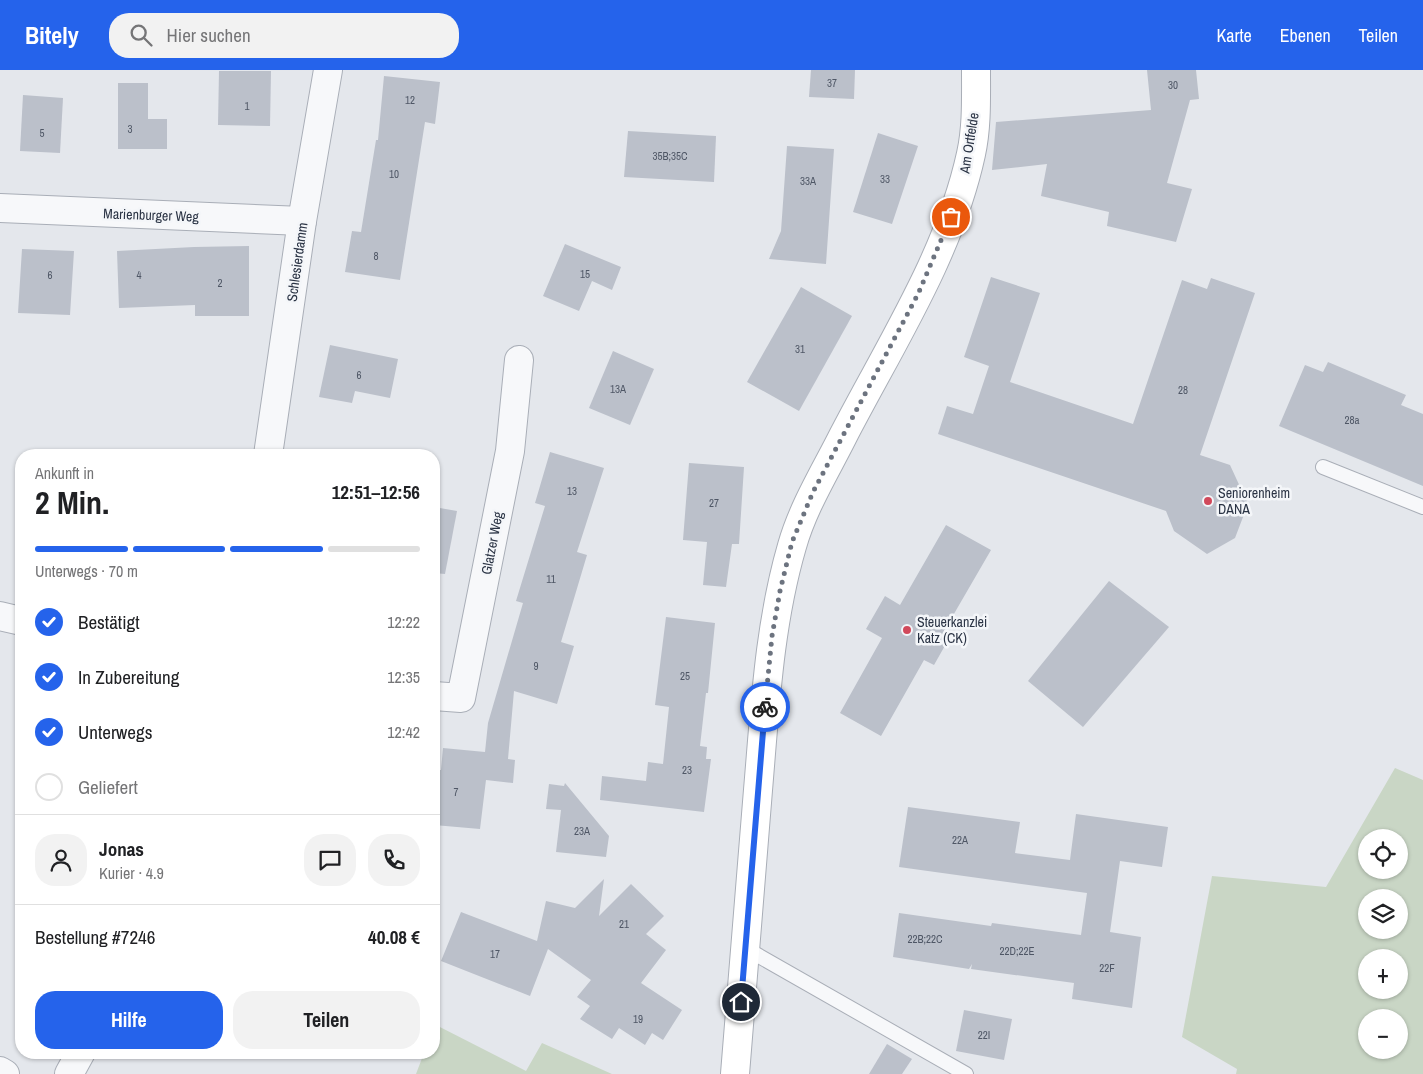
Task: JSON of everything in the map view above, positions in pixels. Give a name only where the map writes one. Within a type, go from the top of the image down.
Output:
[{"type":"main road","name":"Am Ortfelde","points":[[735,1074],[772,636],[780,591],[792,542],[813,492],[918,294],[946,231],[971,153],[976,95],[976,70]]},
{"type":"street","name":"Schlesierdamm","points":[[269,449],[302,221],[328,70]]},
{"type":"street","name":"Marienburger Weg","points":[[0,208],[302,221]]},
{"type":"street","name":"Glatzer Weg","points":[[440,696],[461,698],[510,451],[519,360]]},
{"type":"street","points":[[0,616],[15,620]]},
{"type":"street","points":[[69,1074],[77,1059]]},
{"type":"street","points":[[0,1071],[5,1074]]},
{"type":"lane","points":[[1323,467],[1423,507]]},
{"type":"lane","points":[[745,948],[966,1074]]},
{"type":"green space","points":[[1395,768],[1423,780],[1423,1074],[1236,1074],[1237,1069],[1182,1037],[1212,876],[1326,887],[1358,832],[1358,879],[1408,879],[1408,829],[1360,829]]},
{"type":"green space","points":[[440,1027],[526,1071],[542,1043],[612,1074],[416,1074],[422,1059],[440,1059]]},
{"type":"building","points":[[811,70],[855,70],[854,99],[809,97]]},
{"type":"building","points":[[1147,70],[1196,70],[1199,99],[1190,100],[1167,183],[1192,189],[1176,242],[1107,226],[1109,212],[1041,196],[1047,164],[992,170],[996,122],[1151,110]]},
{"type":"building","points":[[219,71],[271,71],[270,126],[218,125]]},
{"type":"building","points":[[384,76],[440,82],[435,124],[425,122],[400,280],[345,272],[352,231],[361,232],[376,140],[378,140]]},
{"type":"building","points":[[118,83],[148,83],[148,119],[167,119],[167,149],[118,149]]},
{"type":"building","points":[[23,95],[63,98],[60,153],[20,151]]},
{"type":"building","points":[[628,131],[716,136],[714,182],[624,177]]},
{"type":"building","points":[[878,133],[918,146],[892,224],[853,212]]},
{"type":"building","points":[[787,146],[834,149],[826,264],[769,259],[781,231]]},
{"type":"building","points":[[565,244],[621,267],[612,290],[592,281],[579,311],[543,296]]},
{"type":"building","points":[[249,246],[249,316],[195,316],[195,305],[119,308],[117,251]]},
{"type":"building","points":[[22,249],[74,251],[70,315],[18,313]]},
{"type":"building","points":[[991,277],[1040,293],[1010,382],[1133,424],[1182,280],[1207,289],[1211,278],[1255,293],[1200,455],[1230,465],[1248,504],[1235,538],[1207,554],[1174,531],[1166,511],[938,434],[947,406],[973,414],[989,366],[964,357]]},
{"type":"building","points":[[801,287],[852,316],[799,411],[747,382]]},
{"type":"building","points":[[330,345],[398,359],[390,398],[355,391],[352,403],[319,397]]},
{"type":"building","points":[[613,351],[654,369],[630,425],[589,408]]},
{"type":"building","points":[[1328,362],[1406,395],[1401,405],[1423,414],[1423,486],[1279,426],[1305,365],[1323,372]]},
{"type":"building","points":[[550,452],[604,468],[577,552],[587,555],[561,642],[574,646],[557,704],[514,691],[508,759],[515,760],[513,783],[486,780],[480,829],[440,826],[440,770],[443,748],[485,752],[488,723],[523,603],[516,601],[545,506],[535,503]]},
{"type":"building","points":[[689,463],[744,467],[739,544],[732,544],[726,587],[703,585],[707,542],[683,540]]},
{"type":"building","points":[[440,508],[457,511],[445,574],[440,574]]},
{"type":"building","name":"Steuerkanzlei Katz (CK)","points":[[946,525],[991,550],[944,631],[951,635],[934,665],[924,660],[881,736],[840,713],[882,638],[866,629],[885,596],[900,605]]},
{"type":"building","points":[[1109,581],[1169,627],[1083,727],[1028,681]]},
{"type":"building","points":[[666,617],[715,623],[708,693],[706,693],[700,746],[707,747],[706,759],[711,759],[704,812],[600,800],[602,776],[646,781],[648,762],[663,764],[669,707],[655,705]]},
{"type":"building","points":[[565,783],[609,836],[606,857],[556,852],[561,810],[546,809],[549,784],[564,786]]},
{"type":"building","points":[[908,807],[1020,822],[1015,853],[1070,860],[1076,814],[1168,827],[1162,867],[1120,861],[1110,932],[1141,937],[1132,1008],[1072,999],[1074,983],[971,969],[972,964],[969,969],[893,957],[899,913],[991,926],[992,923],[1081,935],[1087,893],[899,867]]},
{"type":"building","points":[[604,879],[599,916],[631,884],[664,916],[646,934],[666,950],[641,983],[682,1010],[663,1040],[652,1033],[645,1045],[619,1028],[612,1039],[580,1019],[590,1006],[577,997],[591,980],[548,949],[530,996],[441,961],[461,912],[537,941],[546,901],[575,908]]},
{"type":"building","points":[[964,1010],[1012,1019],[1004,1060],[956,1051]]},
{"type":"building","points":[[887,1044],[912,1059],[902,1074],[869,1074]]},
{"type":"way so far","points":[[765,707],[772,636],[780,591],[792,542],[813,492],[918,294],[951,217]]},
{"type":"place","name":"Seniorenheim DANA","points":[[1208,501]]},
{"type":"place","name":"Steuerkanzlei Katz (CK)","points":[[907,630]]},
{"type":"route","points":[[741,1002],[765,707]]}]
